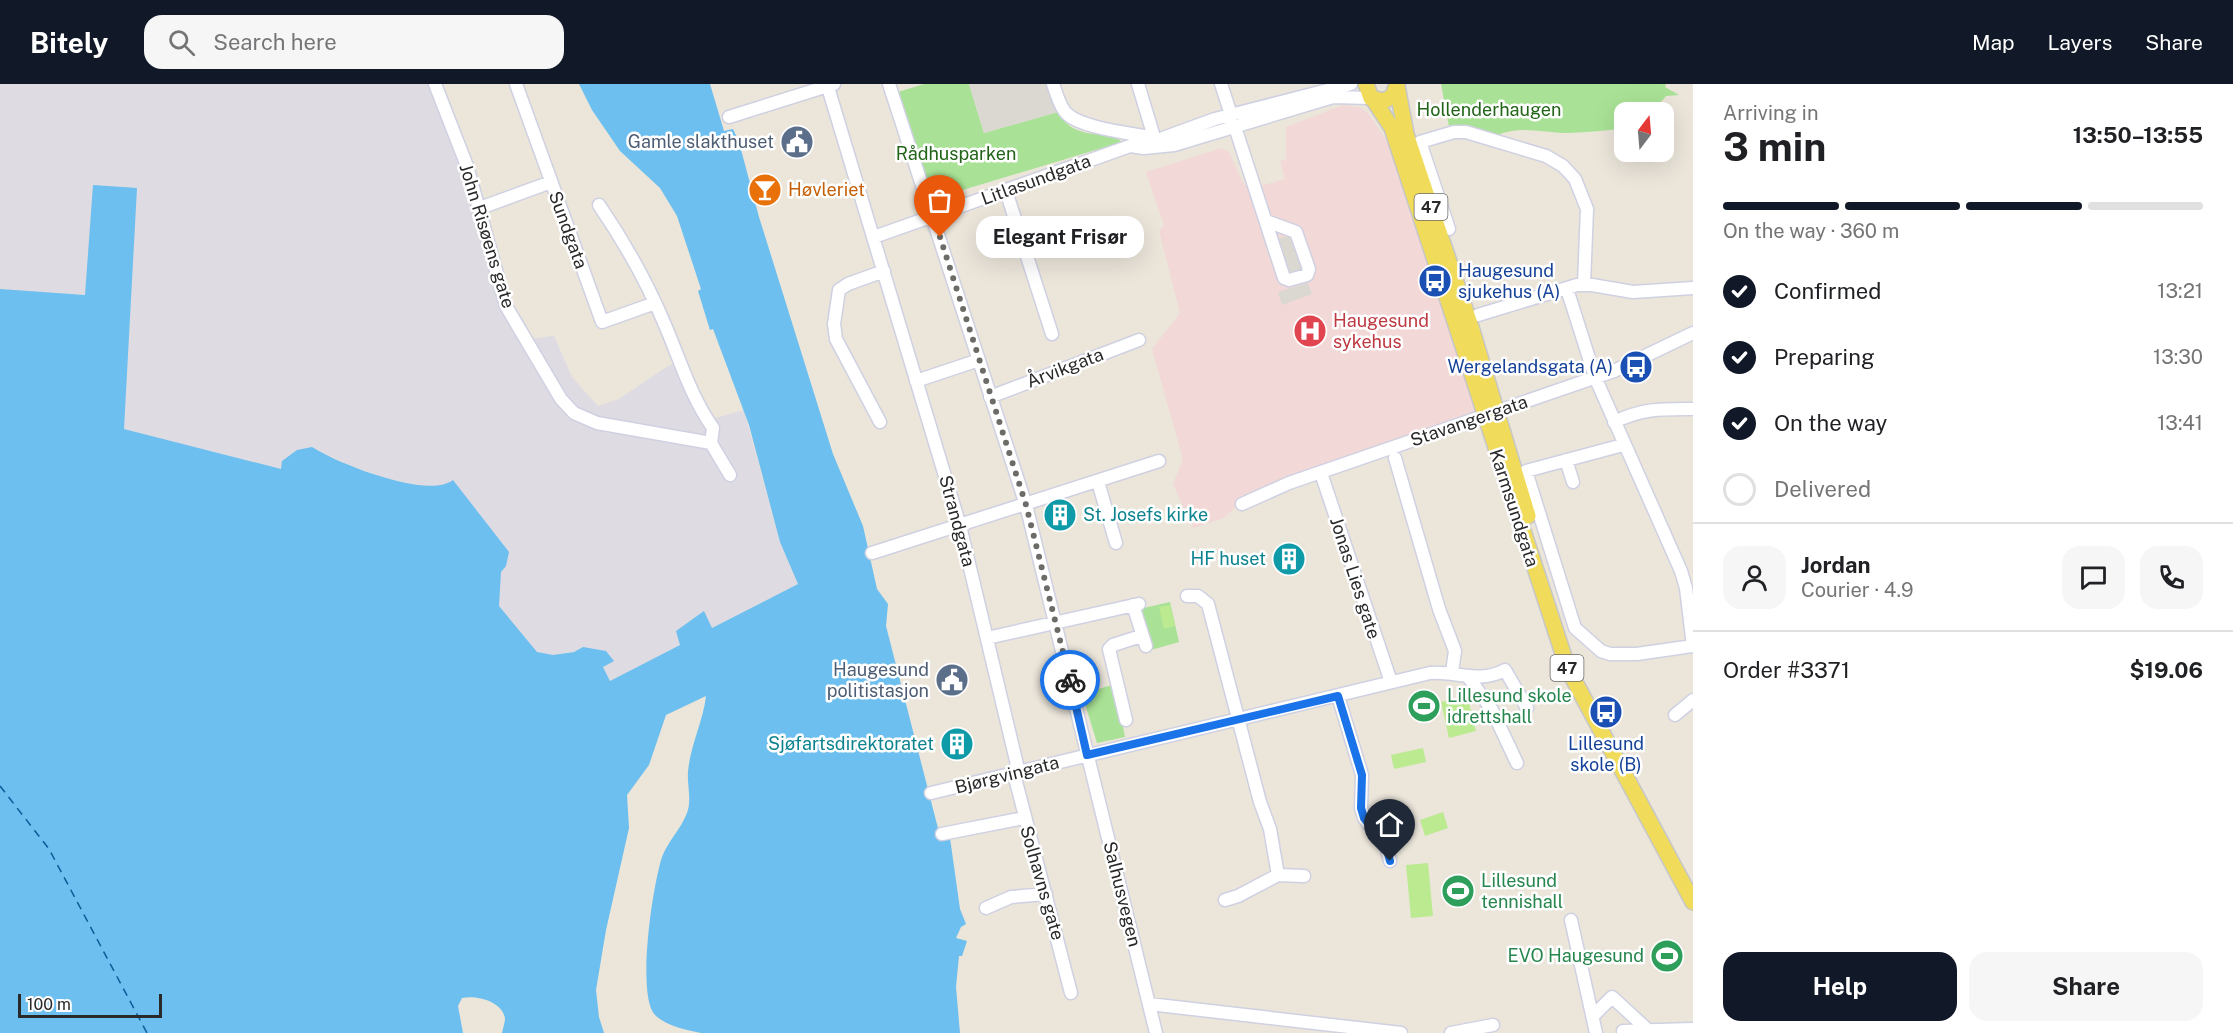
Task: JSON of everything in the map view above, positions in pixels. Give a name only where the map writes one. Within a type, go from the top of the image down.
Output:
[{"type":"main road","name":"47","points":[[1370,94],[1389,100],[1397,85]]},
{"type":"main road","name":"Karmsundgata","points":[[1397,85],[1406,134],[1457,283],[1490,414],[1568,669],[1693,902]]},
{"type":"main road","name":"Karmsundgata","points":[[1370,94],[1392,128],[1570,651],[1590,695],[1693,884]]},
{"type":"street","name":"John Risøens gate","points":[[435,84],[480,208],[506,306],[561,399],[574,413],[597,423],[711,443]]},
{"type":"street","name":"Sundgata","points":[[516,84],[602,322],[655,303]]},
{"type":"street","name":"Salhusvegen","points":[[889,84],[1026,505],[1156,1033]]},
{"type":"street","points":[[1053,84],[1058,99],[1069,116],[1080,122],[1155,137],[1138,84]]},
{"type":"street","points":[[1221,84],[1284,278],[1289,280],[1307,275],[1309,269],[1296,232],[1266,221]]},
{"type":"street","name":"Litlasundgata","points":[[1130,146],[1163,146],[1186,140],[1233,121],[1351,84]]},
{"type":"street","points":[[729,117],[830,85]]},
{"type":"street","name":"Strandgata","points":[[830,85],[960,526],[1017,773]]},
{"type":"street","name":"Litlasundgata","points":[[874,237],[1155,137],[1324,99],[1370,94]]},
{"type":"street","points":[[1449,229],[1420,142],[1454,132],[1466,132],[1546,156],[1563,166],[1573,176],[1585,201],[1584,284]]},
{"type":"street","name":"Litlasundgata","points":[[1155,137],[1186,140]]},
{"type":"street","points":[[480,208],[551,182]]},
{"type":"street","points":[[1006,191],[1052,334]]},
{"type":"street","points":[[599,205],[628,248],[655,303],[699,408],[713,428],[711,443],[730,475]]},
{"type":"street","points":[[880,422],[836,339],[834,324],[840,290],[848,284],[884,271]]},
{"type":"street","points":[[1478,315],[1584,284],[1633,292],[1693,288]]},
{"type":"street","points":[[1567,289],[1595,377],[1623,445],[1681,572],[1686,588],[1693,646],[1637,654],[1610,654],[1601,651],[1575,628],[1526,471],[1623,445]]},
{"type":"street","name":"Stavangergata","points":[[1242,504],[1289,483],[1637,362],[1693,333]]},
{"type":"street","name":"Årvikgata","points":[[990,397],[1139,340]]},
{"type":"street","points":[[916,381],[979,360]]},
{"type":"street","points":[[1614,422],[1638,411],[1650,409],[1693,409]]},
{"type":"street","points":[[1395,458],[1439,609],[1455,651],[1452,672]]},
{"type":"street","points":[[1566,460],[1573,482]]},
{"type":"street","points":[[872,553],[1160,461]]},
{"type":"street","name":"Jonas Lies gate","points":[[1322,473],[1391,682]]},
{"type":"street","points":[[1098,482],[1116,543]]},
{"type":"street","points":[[1187,596],[1198,596],[1208,604],[1260,802],[1270,829],[1278,875]]},
{"type":"street","points":[[987,638],[1136,605],[1144,641],[1113,645],[1109,649],[1126,720]]},
{"type":"street","points":[[1517,762],[1492,710],[1469,678],[1505,670],[1527,708]]},
{"type":"street","name":"Bjørgvingata","points":[[931,793],[1430,673],[1452,672],[1469,678]]},
{"type":"street","points":[[1338,696],[1362,775],[1361,808],[1364,818],[1386,846],[1390,861]]},
{"type":"street","points":[[1675,715],[1693,700]]},
{"type":"street","name":"Solhavns gate","points":[[1017,773],[1024,818],[1071,993]]},
{"type":"street","points":[[942,834],[1024,818]]},
{"type":"street","points":[[1225,900],[1238,896],[1278,875],[1304,876]]},
{"type":"street","points":[[986,908],[1002,899],[1046,894]]},
{"type":"street","points":[[1571,920],[1596,1033]]},
{"type":"street","points":[[1593,1016],[1612,997],[1649,1030]]},
{"type":"street","points":[[1149,1004],[1401,1033]]},
{"type":"street","points":[[1451,1033],[1493,1024]]},
{"type":"street","points":[[1623,1031],[1693,1029]]},
{"type":"shaded area","points":[[0,84],[437,84],[501,290],[529,339],[554,336],[572,377],[598,406],[619,399],[668,366],[677,364],[700,416],[715,418],[744,410],[780,542],[798,584],[712,628],[704,614],[680,645],[610,681],[576,651],[539,658],[502,611],[496,599],[501,572],[443,488],[424,488],[385,478],[315,449],[298,450],[289,456],[283,461],[283,472],[122,429],[87,295],[0,290]]},
{"type":"shaded area","points":[[969,84],[1049,84],[1058,112],[984,133]]},
{"type":"shaded area","name":"Haugesund sykehus","points":[[1343,105],[1359,107],[1368,113],[1396,154],[1481,414],[1249,494],[1224,518],[1193,528],[1173,484],[1183,459],[1152,349],[1180,313],[1159,231],[1164,225],[1146,172],[1222,148],[1229,152],[1243,183],[1251,189],[1285,179],[1280,161],[1286,159],[1286,127]]},
{"type":"shaded area","points":[[1293,238],[1304,270],[1289,274],[1277,239]]},
{"type":"shaded area","points":[[1308,283],[1312,294],[1282,305],[1278,292]]},
{"type":"green space","name":"Rådhusparken","points":[[924,84],[969,84],[984,133],[1058,112],[1073,128],[1082,132],[1108,135],[1122,142],[933,199],[898,92]]},
{"type":"green space","name":"Hollenderhaugen","points":[[1441,84],[1666,84],[1665,87],[1679,95],[1666,96],[1661,102],[1614,102],[1614,129],[1603,131],[1568,133],[1519,130],[1509,131],[1490,139],[1449,126]]},
{"type":"green space","points":[[1170,602],[1179,642],[1151,650],[1139,609]]},
{"type":"green space","points":[[1170,605],[1175,626],[1164,629],[1159,607]]},
{"type":"green space","points":[[1115,684],[1125,737],[1097,743],[1082,694]]},
{"type":"green space","points":[[1467,695],[1476,731],[1449,738],[1441,702]]},
{"type":"green space","points":[[1423,748],[1426,762],[1394,769],[1391,755]]},
{"type":"green space","points":[[1443,812],[1448,828],[1425,836],[1420,820]]},
{"type":"green space","points":[[1428,863],[1433,916],[1411,918],[1406,865]]},
{"type":"water","points":[[579,84],[710,84],[724,131],[733,129],[739,142],[759,217],[833,454],[863,526],[877,589],[888,604],[886,626],[941,840],[950,838],[960,909],[966,924],[961,927],[956,938],[967,941],[962,956],[959,956],[956,987],[960,1033],[701,1033],[670,1025],[655,1015],[649,1003],[646,963],[654,890],[662,857],[688,808],[689,762],[706,696],[666,715],[649,765],[627,795],[629,828],[606,930],[596,990],[599,1017],[604,1033],[502,1033],[505,1018],[499,1007],[488,1000],[468,997],[462,998],[458,1006],[463,1033],[0,1033],[0,289],[85,295],[93,185],[137,188],[124,429],[281,469],[282,461],[297,450],[312,447],[361,470],[404,483],[424,486],[441,485],[453,480],[509,552],[506,566],[501,572],[499,606],[537,652],[553,655],[574,652],[583,647],[606,651],[614,661],[603,667],[610,681],[680,645],[676,631],[704,611],[712,628],[798,584],[780,542],[749,425],[713,329],[710,330],[698,291],[701,289],[677,216],[660,188],[620,151],[592,110]]},
{"type":"ferry route","points":[[0,786],[49,849],[147,1033]]},
{"type":"way so far","points":[[940,237],[1026,505],[1070,680]]},
{"type":"place","name":"Gamle slakthuset","points":[[797,142]]},
{"type":"place","name":"Høvleriet","points":[[765,190]]},
{"type":"place","name":"Elegant Frisør","points":[[940,237]]},
{"type":"place","name":"Haugesund sjukehus (A)","points":[[1435,281]]},
{"type":"place","name":"Haugesund sykehus","points":[[1310,331]]},
{"type":"place","name":"Wergelandsgata (A)","points":[[1636,367]]},
{"type":"place","name":"St. Josefs kirke","points":[[1060,515]]},
{"type":"place","name":"HF huset","points":[[1289,559]]},
{"type":"place","name":"Haugesund politistasjon","points":[[952,680]]},
{"type":"place","name":"Lillesund skole idrettshall","points":[[1424,706]]},
{"type":"place","name":"Lillesund skole (B)","points":[[1606,712]]},
{"type":"place","name":"Sjøfartsdirektoratet","points":[[957,744]]},
{"type":"place","name":"Lillesund tennishall","points":[[1458,891]]},
{"type":"place","name":"EVO Haugesund","points":[[1667,956]]},
{"type":"route","points":[[1070,680],[1087,755],[1338,696],[1362,775],[1361,808],[1364,818],[1386,846],[1390,861]]}]
